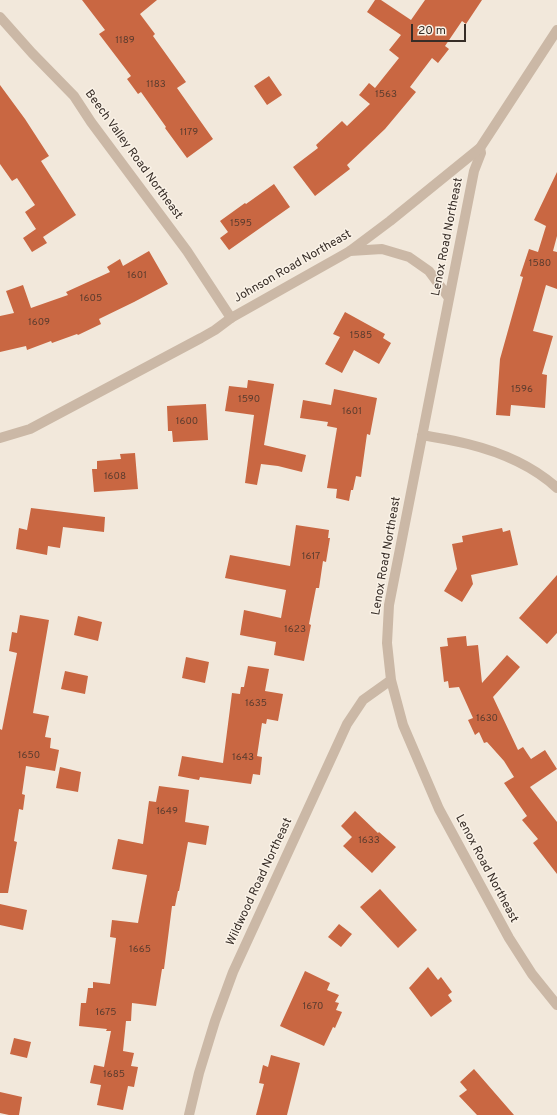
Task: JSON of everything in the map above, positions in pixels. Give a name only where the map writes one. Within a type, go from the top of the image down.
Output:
[{"type":"street","name":"Beech Valley Road Northeast","points":[[0,17],[32,53],[74,96],[91,122],[187,251],[231,318]]},
{"type":"street","name":"Johnson Road Northeast","points":[[0,438],[30,429],[215,330],[231,318],[350,251],[390,221],[480,148],[556,32]]},
{"type":"street","name":"Lenox Road Northeast","points":[[480,148],[481,153],[474,171],[389,605],[387,643],[391,680],[403,725],[439,809],[509,938],[532,974],[557,1005]]},
{"type":"street","points":[[350,251],[382,249],[409,257],[429,272],[449,298]]},
{"type":"street","points":[[422,435],[494,451],[525,466],[551,482],[557,488]]},
{"type":"street","name":"Wildwood Road Northeast","points":[[189,1115],[199,1074],[215,1021],[233,972],[343,731],[363,700],[391,680]]},
{"type":"building","points":[[82,0],[157,0],[140,14],[155,34],[153,36],[186,82],[177,88],[213,139],[187,158],[141,92],[138,94],[127,79],[131,76],[99,34],[105,30]]},
{"type":"building","points":[[375,0],[381,0],[411,20],[425,0],[482,0],[466,24],[462,21],[445,46],[449,49],[438,63],[432,58],[410,87],[416,92],[385,129],[347,165],[350,169],[315,196],[293,167],[318,148],[316,145],[342,121],[347,126],[370,104],[359,95],[369,83],[375,88],[399,58],[389,50],[401,35],[367,12]]},
{"type":"building","points":[[269,76],[282,95],[267,105],[254,86]]},
{"type":"building","points":[[0,85],[25,119],[49,156],[41,161],[76,215],[43,237],[47,243],[32,252],[23,238],[36,229],[25,212],[35,205],[17,178],[12,181],[0,164]]},
{"type":"building","points":[[557,172],[557,236],[553,251],[557,252],[557,289],[546,285],[533,331],[553,336],[542,374],[547,375],[545,408],[511,405],[510,416],[496,415],[500,359],[523,277],[520,276],[529,249],[538,252],[546,226],[534,220]]},
{"type":"building","points":[[274,184],[290,207],[229,250],[220,238],[228,232],[220,221]]},
{"type":"building","points":[[149,251],[168,284],[99,319],[101,324],[78,335],[77,334],[52,343],[51,341],[27,350],[26,346],[0,352],[0,316],[14,313],[6,291],[23,285],[31,308],[68,295],[66,292],[110,272],[107,267],[120,259],[123,266]]},
{"type":"building","points":[[345,312],[385,334],[383,338],[391,343],[379,364],[354,350],[342,373],[325,364],[340,337],[333,334]]},
{"type":"building","points":[[248,380],[274,384],[264,445],[306,455],[302,472],[278,466],[261,464],[257,485],[245,483],[254,415],[225,411],[229,386],[247,388]]},
{"type":"building","points":[[334,389],[377,398],[370,435],[367,434],[361,477],[356,476],[349,501],[336,498],[337,489],[327,488],[337,428],[327,426],[328,422],[300,418],[303,400],[331,405]]},
{"type":"building","points":[[206,404],[208,440],[173,442],[172,431],[168,431],[167,406]]},
{"type":"building","points":[[135,453],[138,489],[94,492],[92,469],[97,469],[97,461],[121,459],[120,454]]},
{"type":"building","points":[[31,508],[105,517],[104,532],[63,527],[60,548],[48,546],[47,555],[16,549],[19,528],[27,530]]},
{"type":"building","points":[[296,525],[329,530],[328,538],[330,538],[326,562],[323,561],[319,588],[316,588],[304,661],[274,655],[276,642],[240,635],[244,610],[281,618],[286,590],[225,578],[230,555],[290,566]]},
{"type":"building","points":[[502,528],[503,532],[510,530],[518,565],[471,575],[473,584],[462,602],[444,591],[457,569],[452,544],[463,542],[462,536]]},
{"type":"building","points":[[557,575],[557,633],[547,644],[519,618]]},
{"type":"building","points":[[20,615],[49,620],[33,713],[49,716],[45,737],[51,738],[50,748],[59,750],[55,771],[26,766],[22,794],[25,795],[23,810],[19,809],[14,841],[17,842],[8,893],[0,893],[0,729],[2,730],[17,653],[9,651],[12,632],[17,633]]},
{"type":"building","points":[[78,616],[102,622],[98,641],[74,635]]},
{"type":"building","points":[[466,636],[467,646],[478,645],[482,683],[507,655],[520,667],[493,697],[518,750],[523,747],[531,759],[545,750],[557,769],[530,787],[557,822],[557,874],[533,843],[538,839],[522,820],[527,816],[504,783],[514,777],[504,761],[487,742],[484,743],[479,732],[475,735],[468,720],[473,718],[459,687],[449,688],[448,681],[444,682],[440,647],[448,646],[447,638]]},
{"type":"building","points":[[186,657],[209,662],[205,683],[182,678]]},
{"type":"building","points":[[248,666],[269,669],[265,691],[283,694],[278,721],[267,719],[266,724],[262,723],[257,756],[262,757],[260,775],[253,774],[251,784],[200,777],[199,780],[178,776],[182,756],[223,763],[232,693],[240,694],[241,687],[244,687]]},
{"type":"building","points":[[65,671],[88,676],[85,694],[61,689]]},
{"type":"building","points":[[60,767],[81,772],[78,792],[56,788]]},
{"type":"building","points":[[159,786],[189,790],[185,822],[209,826],[206,845],[188,842],[179,891],[175,906],[172,906],[164,969],[162,969],[156,1006],[132,1003],[131,1021],[126,1021],[123,1051],[134,1053],[131,1066],[138,1067],[134,1087],[128,1086],[123,1110],[97,1105],[101,1085],[90,1083],[94,1065],[104,1067],[111,1031],[106,1031],[107,1029],[79,1026],[81,1003],[86,1003],[88,988],[93,988],[93,982],[110,984],[116,938],[110,937],[112,920],[138,923],[147,875],[112,869],[118,839],[143,844],[149,801],[156,802]]},
{"type":"building","points":[[355,811],[378,833],[379,832],[396,847],[372,873],[343,846],[352,837],[341,826]]},
{"type":"building","points":[[380,889],[417,930],[398,948],[360,907]]},
{"type":"building","points":[[0,904],[27,910],[23,930],[0,925]]},
{"type":"building","points":[[339,924],[352,934],[341,947],[328,937]]},
{"type":"building","points":[[428,967],[438,980],[441,977],[452,992],[448,995],[452,1001],[431,1017],[409,988]]},
{"type":"building","points":[[305,971],[330,983],[327,990],[339,995],[335,1002],[339,1003],[336,1010],[342,1012],[335,1028],[333,1027],[324,1046],[280,1026]]},
{"type":"building","points":[[14,1038],[31,1042],[27,1058],[10,1054]]},
{"type":"building","points":[[271,1055],[300,1063],[287,1115],[256,1115],[264,1084],[259,1083],[263,1065],[268,1067]]},
{"type":"building","points":[[474,1069],[514,1115],[477,1115],[459,1096],[467,1090],[460,1082]]},
{"type":"building","points":[[0,1092],[22,1097],[19,1115],[0,1113]]}]
